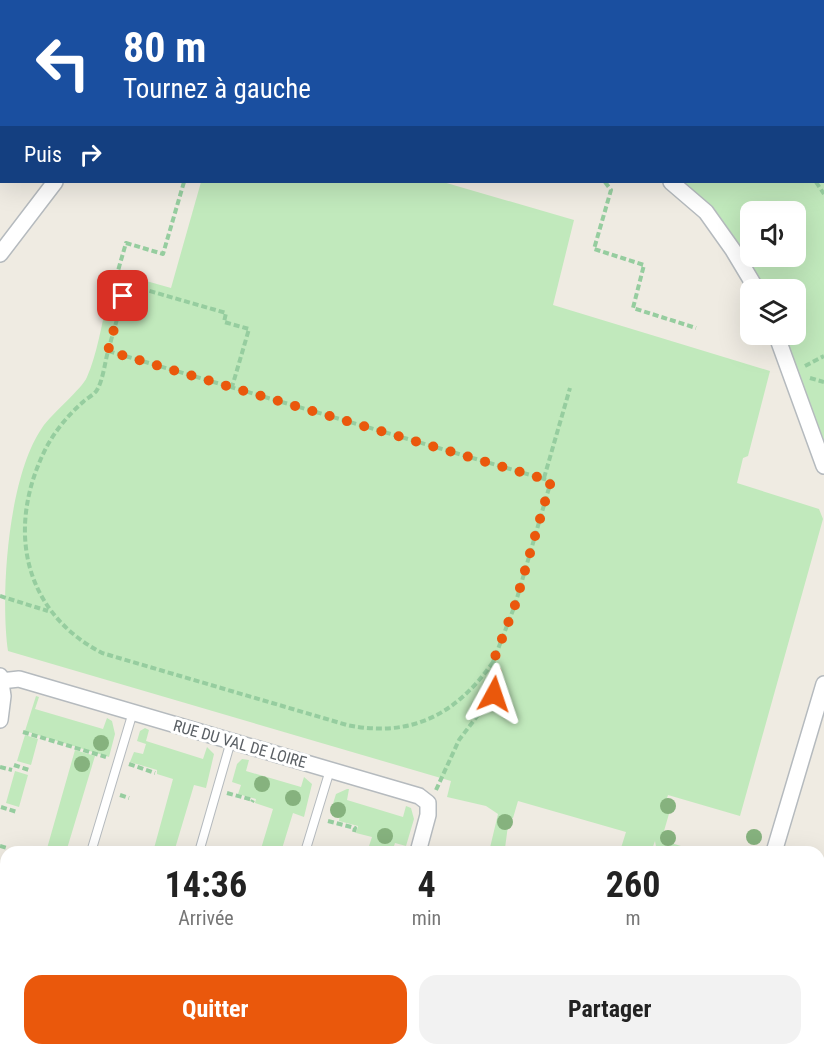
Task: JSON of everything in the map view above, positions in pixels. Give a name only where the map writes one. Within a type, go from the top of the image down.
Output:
[{"type":"street","points":[[0,254],[54,183]]},
{"type":"street","points":[[671,183],[706,212],[734,250],[751,279]]},
{"type":"street","points":[[780,345],[824,466]]},
{"type":"street","points":[[0,720],[1,679]]},
{"type":"street","name":"RUE DU VAL DE LOIRE","points":[[1,679],[19,679],[133,712],[419,796],[428,803]]},
{"type":"street","points":[[776,846],[824,684]]},
{"type":"street","points":[[420,846],[428,815],[428,803]]},
{"type":"lane","points":[[93,846],[133,712]]},
{"type":"lane","points":[[201,846],[231,741]]},
{"type":"lane","points":[[307,846],[330,770]]},
{"type":"path","points":[[184,183],[163,255],[126,243],[115,281],[226,313],[224,322],[249,329],[232,387]]},
{"type":"path","points":[[606,183],[611,190],[594,249],[644,265],[633,308],[696,328]]},
{"type":"path","points":[[108,351],[551,481],[511,615],[493,662],[468,693],[438,715],[421,723],[400,728],[364,729],[102,653],[78,641],[49,611],[36,587],[28,561],[25,515],[30,492],[46,449],[56,432],[70,413],[97,391],[126,284]]},
{"type":"path","points":[[544,478],[570,388]]},
{"type":"path","points":[[0,596],[49,611]]},
{"type":"path","points":[[428,803],[459,740],[494,694],[497,666],[493,662]]},
{"type":"path","points":[[23,732],[110,759]]},
{"type":"path","points":[[128,763],[155,773]]},
{"type":"path","points":[[14,765],[29,770]]},
{"type":"path","points":[[0,767],[12,770]]},
{"type":"path","points":[[226,792],[253,800],[252,802]]},
{"type":"path","points":[[119,795],[129,798]]},
{"type":"path","points":[[1,807],[17,812]]},
{"type":"path","points":[[325,820],[355,828],[354,832]]},
{"type":"green space","points":[[201,183],[446,183],[574,220],[553,305],[770,371],[748,456],[743,458],[737,483],[819,509],[823,519],[740,816],[668,795],[667,798],[673,800],[664,831],[674,834],[671,843],[681,846],[656,846],[655,841],[653,846],[622,846],[626,832],[518,801],[513,818],[509,818],[505,846],[490,846],[498,814],[486,806],[447,797],[451,781],[8,651],[5,599],[9,537],[14,505],[30,449],[42,428],[87,377],[107,302],[115,305],[125,275],[171,288]]},
{"type":"green space","points":[[672,183],[824,183],[824,466],[780,345],[806,345],[806,279],[751,279],[743,267],[806,267],[806,201],[740,201],[740,261],[733,250]]},
{"type":"green space","points":[[36,696],[39,697],[35,709],[103,729],[107,718],[112,721],[115,734],[109,757],[25,731]]},
{"type":"green space","points":[[145,728],[149,730],[146,741],[203,759],[207,747],[214,754],[206,788],[194,785],[176,846],[155,846],[173,779],[157,774],[157,770],[130,762],[134,752],[143,754],[146,744],[137,741],[140,731]]},
{"type":"green space","points":[[25,735],[38,739],[31,765],[17,761]]},
{"type":"green space","points":[[75,750],[95,756],[68,846],[48,846]]},
{"type":"green space","points":[[242,759],[249,760],[246,771],[301,787],[304,777],[312,784],[304,817],[293,813],[283,846],[262,846],[273,809],[255,803],[256,799],[238,794],[241,785],[232,782],[237,764]]},
{"type":"green space","points":[[15,771],[28,775],[19,807],[6,803]]},
{"type":"green space","points":[[349,789],[347,800],[403,817],[406,806],[411,808],[414,819],[406,846],[395,843],[394,846],[369,846],[372,837],[356,833],[358,826],[339,821],[340,813],[331,810],[336,794]]},
{"type":"route","points":[[123,296],[108,351],[551,481],[515,605],[493,662],[497,666],[494,694]]}]
